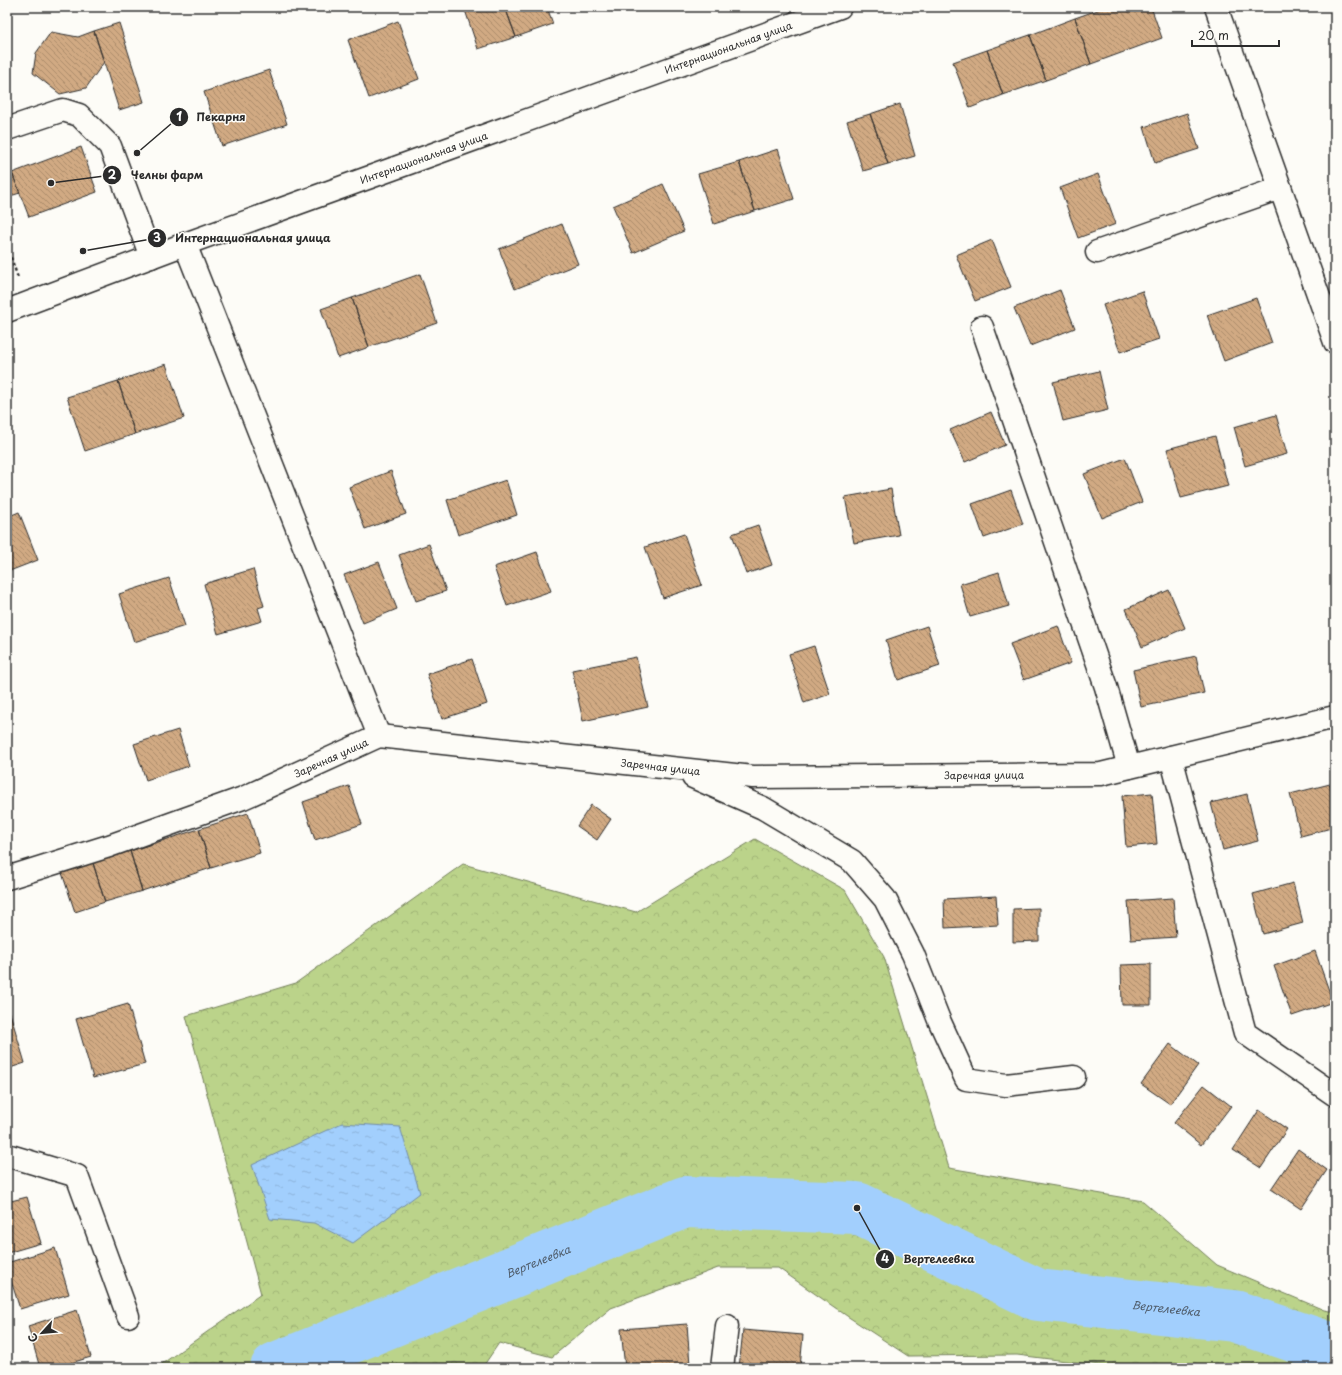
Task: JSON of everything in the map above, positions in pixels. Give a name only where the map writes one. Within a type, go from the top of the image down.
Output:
[{"type":"street","name":"Интернациональная улица","points":[[7,311],[185,244],[840,7]]},
{"type":"street","points":[[1216,7],[1335,342]]},
{"type":"street","points":[[7,130],[63,110],[79,115],[110,146],[151,257]]},
{"type":"street","points":[[1097,252],[1280,188]]},
{"type":"street","points":[[185,244],[379,736]]},
{"type":"street","points":[[982,327],[1106,687],[1130,767]]},
{"type":"street","name":"Заречная улица","points":[[7,878],[109,846],[243,798],[379,736],[761,777],[1101,774],[1335,717]]},
{"type":"street","points":[[1171,757],[1245,1033],[1335,1094]]},
{"type":"street","points":[[673,768],[763,808],[852,861],[885,899],[913,954],[939,1020],[966,1080],[1006,1085],[1074,1077]]},
{"type":"street","points":[[7,1155],[77,1176],[128,1316]]},
{"type":"street","points":[[722,1368],[727,1326]]},
{"type":"path","points":[[7,246],[19,283]]},
{"type":"green space","points":[[755,839],[845,890],[884,957],[949,1168],[1143,1201],[1217,1265],[1324,1310],[1335,1312],[1335,1368],[1124,1368],[1017,1355],[908,1356],[778,1268],[718,1268],[611,1308],[552,1357],[499,1343],[482,1368],[156,1368],[261,1294],[186,1016],[296,983],[463,864],[636,912]]},
{"type":"water","points":[[342,1123],[400,1127],[420,1193],[353,1243],[314,1223],[270,1219],[252,1165]]},
{"type":"building","points":[[464,7],[505,7],[516,37],[478,49]]},
{"type":"building","points":[[505,7],[547,7],[553,24],[516,37]]},
{"type":"building","points":[[1106,7],[1151,7],[1162,38],[1091,64],[1075,18]]},
{"type":"building","points":[[1075,18],[1091,64],[1046,80],[1030,35]]},
{"type":"building","points":[[398,21],[419,79],[369,98],[348,40]]},
{"type":"building","points":[[119,23],[144,102],[119,110],[94,31]]},
{"type":"building","points":[[94,31],[104,62],[86,88],[60,94],[33,73],[36,53],[51,32],[78,37]]},
{"type":"building","points":[[1030,35],[1046,80],[1003,95],[987,50]]},
{"type":"building","points":[[987,50],[1003,95],[970,108],[953,62]]},
{"type":"building","points":[[269,70],[287,124],[222,146],[204,92]]},
{"type":"building","points":[[900,104],[915,156],[888,164],[870,114]]},
{"type":"building","points":[[1187,113],[1199,149],[1155,163],[1144,127]]},
{"type":"building","points":[[870,114],[888,164],[863,171],[847,121]]},
{"type":"building","points":[[81,147],[97,192],[29,217],[12,173]]},
{"type":"building","points":[[778,149],[794,199],[755,211],[739,162]]},
{"type":"building","points":[[739,162],[755,211],[714,224],[698,174]]},
{"type":"building","points":[[12,173],[20,193],[7,197],[7,174]]},
{"type":"building","points":[[1098,174],[1116,224],[1078,238],[1060,188]]},
{"type":"building","points":[[663,184],[684,231],[633,253],[613,206]]},
{"type":"building","points":[[562,224],[578,264],[515,289],[499,249]]},
{"type":"building","points":[[992,240],[1011,287],[975,301],[956,255]]},
{"type":"building","points":[[420,274],[437,323],[369,347],[352,298]]},
{"type":"building","points":[[1060,290],[1075,328],[1030,346],[1014,308]]},
{"type":"building","points":[[1142,291],[1159,339],[1120,352],[1103,305]]},
{"type":"building","points":[[352,298],[369,347],[338,358],[321,309]]},
{"type":"building","points":[[1256,298],[1272,343],[1224,361],[1207,315]]},
{"type":"building","points":[[166,364],[184,418],[135,434],[118,381]]},
{"type":"building","points":[[1099,371],[1108,410],[1063,421],[1053,382]]},
{"type":"building","points":[[118,381],[135,434],[85,451],[67,397]]},
{"type":"building","points":[[991,412],[1005,445],[965,462],[950,430]]},
{"type":"building","points":[[1276,415],[1287,454],[1245,466],[1234,427]]},
{"type":"building","points":[[1215,436],[1228,486],[1181,498],[1167,449]]},
{"type":"building","points":[[1125,458],[1142,502],[1102,518],[1084,474]]},
{"type":"building","points":[[391,471],[406,514],[365,529],[349,487]]},
{"type":"building","points":[[506,480],[517,515],[458,535],[447,500]]},
{"type":"building","points":[[891,489],[899,535],[854,543],[845,497]]},
{"type":"building","points":[[1011,490],[1023,524],[984,538],[972,504]]},
{"type":"building","points":[[19,512],[38,560],[7,572],[7,517]]},
{"type":"building","points":[[758,525],[772,565],[746,574],[732,534]]},
{"type":"building","points":[[684,534],[702,585],[663,598],[645,547]]},
{"type":"building","points":[[429,544],[446,591],[416,601],[399,555]]},
{"type":"building","points":[[537,552],[551,591],[507,606],[494,567]]},
{"type":"building","points":[[379,562],[397,609],[363,623],[344,575]]},
{"type":"building","points":[[253,569],[264,606],[258,608],[262,621],[218,634],[204,584]]},
{"type":"building","points":[[999,572],[1009,606],[970,617],[960,584]]},
{"type":"building","points":[[169,578],[185,626],[134,642],[119,594]]},
{"type":"building","points":[[1169,590],[1185,628],[1142,647],[1126,609]]},
{"type":"building","points":[[927,626],[940,666],[898,680],[886,640]]},
{"type":"building","points":[[1058,626],[1071,663],[1024,680],[1010,644]]},
{"type":"building","points":[[814,646],[830,694],[804,703],[789,654]]},
{"type":"building","points":[[1196,656],[1204,693],[1141,707],[1133,670]]},
{"type":"building","points":[[636,657],[648,707],[583,721],[572,670]]},
{"type":"building","points":[[472,659],[487,704],[442,719],[427,674]]},
{"type":"building","points":[[178,730],[189,766],[146,780],[134,744]]},
{"type":"building","points":[[1330,784],[1335,805],[1335,827],[1301,836],[1290,794]]},
{"type":"building","points":[[349,786],[362,824],[315,840],[303,802]]},
{"type":"building","points":[[1152,793],[1157,844],[1126,847],[1122,796]]},
{"type":"building","points":[[1247,794],[1258,841],[1223,850],[1211,803]]},
{"type":"building","points":[[591,805],[611,819],[597,840],[577,826]]},
{"type":"building","points":[[248,813],[260,853],[211,868],[199,829]]},
{"type":"building","points":[[199,829],[211,868],[142,891],[130,851]]},
{"type":"building","points":[[130,851],[142,891],[105,902],[93,863]]},
{"type":"building","points":[[93,863],[105,902],[75,912],[62,873]]},
{"type":"building","points":[[1293,883],[1303,923],[1263,934],[1253,894]]},
{"type":"building","points":[[996,896],[998,925],[945,928],[944,899]]},
{"type":"building","points":[[1173,898],[1176,937],[1131,940],[1128,901]]},
{"type":"building","points":[[1039,908],[1039,941],[1013,942],[1013,909]]},
{"type":"building","points":[[1315,951],[1333,1002],[1292,1016],[1274,966]]},
{"type":"building","points":[[1151,964],[1151,1005],[1122,1005],[1121,965]]},
{"type":"building","points":[[128,1004],[145,1064],[93,1078],[76,1019]]},
{"type":"building","points":[[10,1013],[25,1063],[7,1069],[7,1014]]},
{"type":"building","points":[[1170,1044],[1198,1065],[1170,1104],[1141,1084]]},
{"type":"building","points":[[1204,1085],[1231,1106],[1201,1145],[1174,1123]]},
{"type":"building","points":[[1259,1110],[1287,1129],[1261,1168],[1233,1150]]},
{"type":"building","points":[[1298,1149],[1327,1170],[1301,1209],[1271,1189]]},
{"type":"building","points":[[27,1197],[41,1243],[7,1253],[7,1202]]},
{"type":"building","points":[[55,1248],[69,1294],[20,1309],[7,1268],[7,1263]]},
{"type":"building","points":[[77,1310],[91,1357],[54,1368],[40,1368],[28,1326]]},
{"type":"building","points":[[687,1324],[690,1365],[625,1368],[621,1329]]},
{"type":"building","points":[[743,1330],[803,1335],[800,1368],[739,1368]]},
{"type":"waterway","name":"Вертелеевка","points":[[276,1368],[685,1202],[857,1208],[1038,1295],[1234,1316],[1335,1350]]},
{"type":"place","name":"Пекарня","points":[[137,153]]},
{"type":"place","name":"Челны фарм","points":[[51,183]]},
{"type":"place","name":"Интернациональная улица","points":[[83,251]]},
{"type":"place","name":"Вертелеевка","points":[[857,1208]]}]
